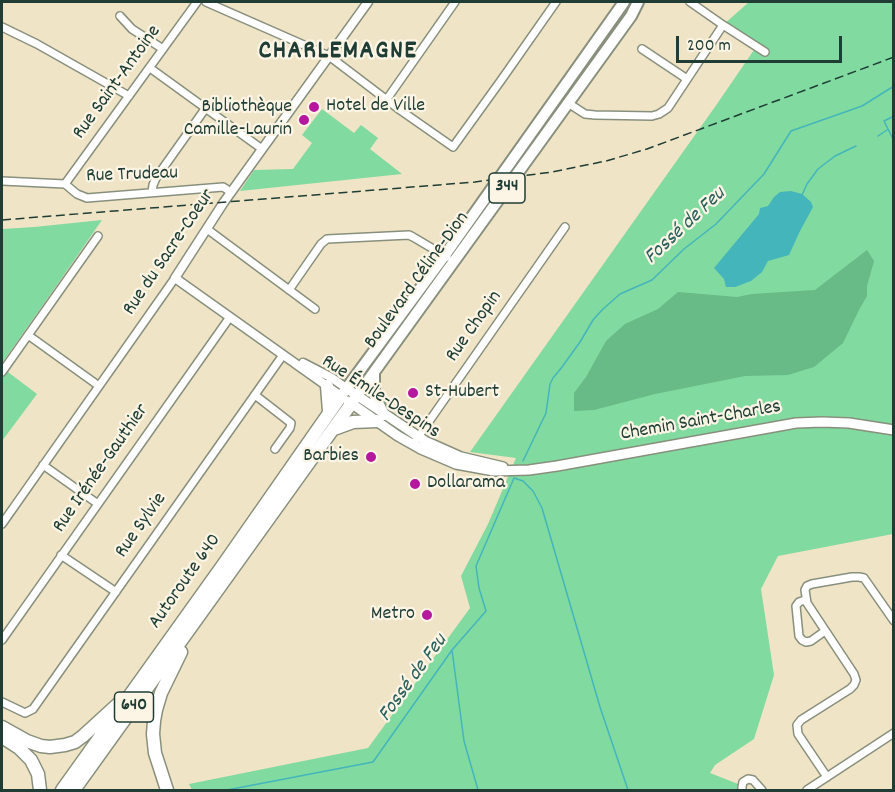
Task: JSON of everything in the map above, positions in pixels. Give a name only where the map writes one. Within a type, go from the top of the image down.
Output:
[{"type":"highway","points":[[327,386],[329,411]]},
{"type":"highway","name":"Autoroute 640","points":[[62,790],[344,392]]},
{"type":"highway","name":"Autoroute 640","points":[[74,790],[354,400]]},
{"type":"highway","points":[[333,430],[353,422],[381,418]]},
{"type":"highway","points":[[167,790],[154,746],[154,716],[161,693],[194,625]]},
{"type":"highway","points":[[2,727],[41,746],[55,747],[70,744],[87,733],[134,689]]},
{"type":"highway","points":[[2,737],[19,748],[31,760],[39,778],[40,790]]},
{"type":"main road","name":"Boulevard Céline-Dion","points":[[354,400],[374,374],[449,259],[624,2]]},
{"type":"main road","name":"Boulevard Céline-Dion","points":[[344,392],[374,350],[449,259],[568,103],[631,16],[638,2]]},
{"type":"main road","points":[[374,374],[374,392],[381,418]]},
{"type":"main road","name":"Rue Émile-Despins","points":[[344,392],[416,441],[453,459]]},
{"type":"main road","name":"Chemin Saint-Charles","points":[[453,459],[515,470],[557,466],[796,423],[838,422],[894,430]]},
{"type":"street","name":"Rue Saint-Antoine","points":[[65,184],[197,2]]},
{"type":"street","points":[[206,2],[329,56],[453,147],[556,2]]},
{"type":"street","name":"Rue du Sacre-Coeur","points":[[2,524],[175,278],[231,192],[368,2]]},
{"type":"street","points":[[387,99],[455,2]]},
{"type":"street","points":[[690,2],[765,51]]},
{"type":"street","points":[[120,16],[132,29],[163,49]]},
{"type":"street","points":[[568,103],[585,114],[594,116],[659,114],[668,108],[723,25]]},
{"type":"street","points":[[2,27],[129,96]]},
{"type":"street","points":[[642,49],[687,79]]},
{"type":"street","points":[[150,68],[262,149]]},
{"type":"street","points":[[152,192],[156,178],[205,109]]},
{"type":"street","name":"Rue Trudeau","points":[[2,181],[65,184],[77,194],[87,198],[223,187],[231,192]]},
{"type":"street","name":"Rue Chopin","points":[[416,441],[565,227]]},
{"type":"street","points":[[207,229],[315,309]]},
{"type":"street","points":[[2,372],[98,236]]},
{"type":"street","points":[[289,290],[326,239],[411,236],[449,259]]},
{"type":"street","name":"Rue Émile-Despins","points":[[175,278],[327,386],[344,392]]},
{"type":"street","name":"Rue Irénée-Gauthier","points":[[2,640],[230,317]]},
{"type":"street","points":[[28,335],[99,386]]},
{"type":"street","name":"Rue Émile-Despins","points":[[287,357],[315,369],[344,392]]},
{"type":"street","name":"Rue Sylvie","points":[[2,702],[25,713],[33,709],[255,395],[287,357]]},
{"type":"street","points":[[255,395],[289,420],[291,425],[275,449]]},
{"type":"street","points":[[43,465],[98,504]]},
{"type":"street","points":[[62,555],[116,592]]},
{"type":"street","points":[[827,777],[798,734],[797,725],[854,685],[856,680],[855,674],[805,600],[805,590],[812,584],[864,578],[894,621]]},
{"type":"street","points":[[805,600],[796,606],[799,636],[806,642],[825,631]]},
{"type":"street","points":[[807,790],[894,733]]},
{"type":"street","points":[[742,790],[743,782],[748,779],[753,780],[762,790]]},
{"type":"green space","points":[[749,2],[893,2],[893,534],[778,556],[761,589],[774,675],[754,739],[715,765],[710,773],[738,784],[738,790],[192,790],[189,784],[368,748],[470,608],[461,576],[488,524],[516,458],[470,452],[756,47],[723,25]]},
{"type":"green space","points":[[322,109],[354,133],[361,125],[378,138],[370,149],[402,174],[240,191],[254,170],[293,169],[312,143],[302,135]]},
{"type":"green space","points":[[102,220],[2,363],[2,229]]},
{"type":"green space","points":[[867,250],[874,261],[867,286],[867,296],[843,343],[814,367],[788,375],[745,376],[655,394],[594,410],[574,411],[574,393],[586,377],[606,341],[625,324],[658,309],[678,292],[737,297],[815,290]]},
{"type":"green space","points":[[4,369],[37,394],[2,441],[2,372]]},
{"type":"water","points":[[791,191],[802,194],[813,207],[789,255],[768,261],[762,272],[751,281],[735,287],[726,287],[724,279],[714,268],[759,214],[760,208],[768,206],[780,192]]},
{"type":"waterway","name":"Fossé de Feu","points":[[523,461],[546,413],[553,378],[602,310],[620,294],[652,280],[684,249],[716,224],[764,174],[791,131],[862,106],[894,86]]},
{"type":"waterway","points":[[894,116],[884,121],[894,141]]},
{"type":"waterway","points":[[878,136],[887,130]]},
{"type":"waterway","points":[[802,195],[818,169],[835,156],[856,146]]},
{"type":"waterway","name":"Fossé de Feu","points":[[227,790],[373,762],[452,650],[486,611],[479,588],[476,566],[514,478],[523,481],[533,491],[542,508],[600,707],[628,790]]},
{"type":"waterway","points":[[452,650],[464,741],[478,790]]},
{"type":"railway","points":[[2,220],[475,182],[552,172],[606,161],[647,149],[894,57]]},
{"type":"place","name":"Hotel de Ville","points":[[314,107]]},
{"type":"place","name":"Bibliothèque Camille-Laurin","points":[[304,120]]},
{"type":"place","name":"St-Hubert","points":[[413,393]]},
{"type":"place","name":"Barbies","points":[[371,457]]},
{"type":"place","name":"Dollarama","points":[[415,484]]},
{"type":"place","name":"Metro","points":[[427,615]]},
{"type":"district","name":"CHARLEMAGNE","points":[[338,53]]}]
